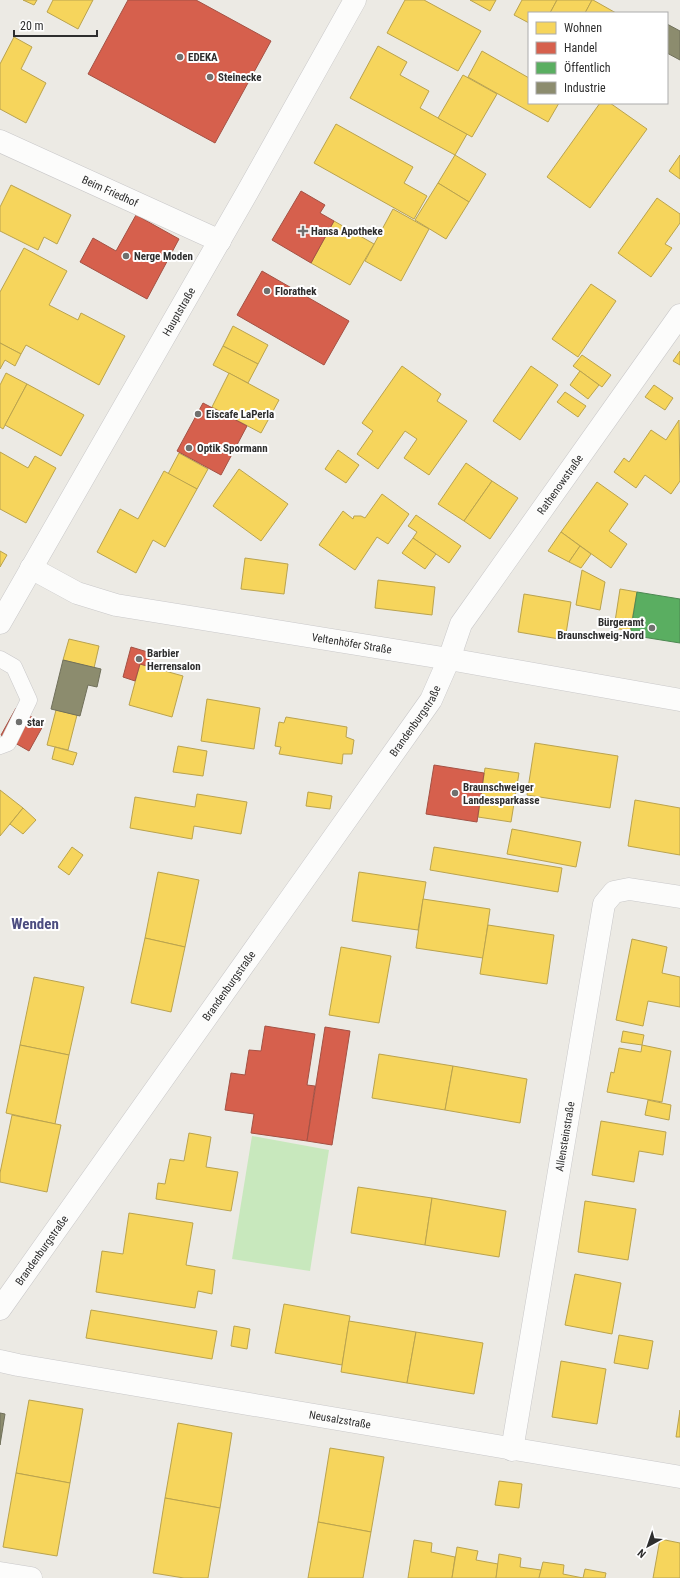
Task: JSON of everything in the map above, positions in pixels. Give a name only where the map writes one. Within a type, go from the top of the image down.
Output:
[{"type":"street","name":"Hauptstraße","points":[[0,623],[220,241],[355,0]]},
{"type":"street","name":"Beim Friedhof","points":[[0,141],[220,241]]},
{"type":"street","name":"Rathenowstraße","points":[[449,659],[461,624],[680,315]]},
{"type":"street","name":"Veltenhöfer Straße","points":[[31,568],[77,593],[116,605],[449,659],[680,700]]},
{"type":"street","name":"Brandenburgstraße","points":[[0,1309],[431,700],[449,659]]},
{"type":"street","name":"Allensteinstraße","points":[[512,1450],[604,904],[614,892],[628,889],[680,897]]},
{"type":"street","name":"Neusalzstraße","points":[[0,1361],[18,1366],[680,1477]]},
{"type":"street","points":[[0,1573],[31,1578]]},
{"type":"lane","points":[[0,659],[14,667],[30,700],[8,743],[0,746]]},
{"type":"green space","points":[[252,1136],[329,1150],[310,1271],[232,1259]]},
{"type":"building: Wohnen","points":[[23,0],[37,0],[34,5]]},
{"type":"building: Wohnen","points":[[53,0],[93,0],[78,29],[47,12]]},
{"type":"building: Wohnen","points":[[405,0],[424,0],[481,31],[458,71],[387,33]]},
{"type":"building: Wohnen","points":[[470,0],[496,0],[490,11]]},
{"type":"building: Wohnen","points":[[522,0],[557,0],[551,12],[528,12],[528,22],[514,15]]},
{"type":"building: Wohnen","points":[[557,0],[592,0],[586,12],[551,12]]},
{"type":"building: Wohnen","points":[[593,0],[614,12],[586,12]]},
{"type":"building: Wohnen","points":[[14,37],[32,47],[21,69],[46,83],[26,123],[0,109],[0,64]]},
{"type":"building: Wohnen","points":[[378,46],[407,62],[400,75],[429,91],[420,108],[467,134],[455,155],[350,98]]},
{"type":"building: Wohnen","points":[[482,51],[528,77],[528,104],[558,104],[548,122],[468,77]]},
{"type":"building: Wohnen","points":[[463,75],[497,94],[472,137],[438,118]]},
{"type":"building: Wohnen","points":[[599,104],[611,104],[647,129],[590,208],[547,177]]},
{"type":"building: Wohnen","points":[[336,124],[413,167],[404,183],[427,196],[414,219],[314,163]]},
{"type":"building: Wohnen","points":[[455,155],[486,174],[469,202],[438,183]]},
{"type":"building: Wohnen","points":[[680,155],[680,179],[669,171]]},
{"type":"building: Wohnen","points":[[438,183],[469,202],[446,239],[415,220]]},
{"type":"building: Wohnen","points":[[11,185],[71,215],[57,244],[44,237],[38,250],[0,231],[0,207]]},
{"type":"building: Wohnen","points":[[657,198],[680,214],[680,223],[665,244],[672,248],[651,277],[618,253]]},
{"type":"building: Wohnen","points":[[393,209],[429,229],[401,281],[365,261]]},
{"type":"building: Wohnen","points":[[334,221],[374,244],[350,285],[311,263]]},
{"type":"building: Wohnen","points":[[24,248],[67,271],[49,305],[78,320],[81,313],[125,336],[99,385],[26,345],[21,354],[0,343],[0,292]]},
{"type":"building: Wohnen","points":[[591,284],[616,301],[578,357],[552,339]]},
{"type":"building: Wohnen","points":[[233,326],[268,345],[258,364],[223,346]]},
{"type":"building: Wohnen","points":[[0,343],[21,354],[15,366],[5,360],[0,369]]},
{"type":"building: Wohnen","points":[[223,346],[258,364],[248,383],[213,365]]},
{"type":"building: Wohnen","points":[[680,351],[680,365],[673,361]]},
{"type":"building: Wohnen","points":[[582,355],[611,375],[602,387],[573,366]]},
{"type":"building: Wohnen","points":[[402,366],[441,394],[437,401],[467,421],[429,475],[404,458],[417,439],[405,431],[378,469],[357,454],[373,431],[362,423]]},
{"type":"building: Wohnen","points":[[531,366],[558,385],[520,440],[493,421]]},
{"type":"building: Wohnen","points":[[580,371],[599,385],[588,399],[570,385]]},
{"type":"building: Wohnen","points":[[6,373],[27,384],[3,429],[0,427],[0,385]]},
{"type":"building: Wohnen","points":[[229,373],[279,400],[261,433],[212,407]]},
{"type":"building: Wohnen","points":[[27,384],[84,415],[61,456],[5,425]]},
{"type":"building: Wohnen","points":[[654,385],[673,398],[665,410],[645,397]]},
{"type":"building: Wohnen","points":[[565,392],[586,406],[578,417],[557,402]]},
{"type":"building: Wohnen","points":[[679,420],[680,481],[671,494],[645,475],[636,488],[614,472],[624,458],[629,462],[651,430],[666,440]]},
{"type":"building: Wohnen","points":[[338,450],[359,465],[346,483],[325,469]]},
{"type":"building: Wohnen","points":[[0,452],[28,468],[35,456],[56,468],[26,523],[0,509]]},
{"type":"building: Wohnen","points":[[179,453],[208,469],[197,489],[168,474]]},
{"type":"building: Wohnen","points":[[466,463],[492,481],[464,521],[438,504]]},
{"type":"building: Wohnen","points":[[239,469],[288,504],[261,541],[213,506]]},
{"type":"building: Wohnen","points":[[164,471],[197,489],[165,547],[153,540],[136,573],[97,552],[120,509],[138,519]]},
{"type":"building: Wohnen","points":[[492,481],[518,498],[490,539],[464,521]]},
{"type":"building: Wohnen","points":[[597,482],[628,504],[609,531],[627,544],[611,568],[561,532]]},
{"type":"building: Wohnen","points":[[382,494],[409,514],[388,544],[377,537],[355,570],[319,545],[343,511],[353,519],[354,516],[361,516],[365,518]]},
{"type":"building: Wohnen","points":[[416,515],[461,546],[449,563],[413,538],[417,532],[408,526]]},
{"type":"building: Wohnen","points":[[561,532],[580,546],[569,562],[548,551]]},
{"type":"building: Wohnen","points":[[413,538],[436,554],[425,569],[402,553]]},
{"type":"building: Wohnen","points":[[580,546],[591,554],[581,568],[569,562]]},
{"type":"building: Wohnen","points":[[0,551],[7,555],[0,567]]},
{"type":"building: Wohnen","points":[[245,558],[288,564],[284,594],[241,589]]},
{"type":"building: Wohnen","points":[[582,570],[605,582],[600,610],[576,605]]},
{"type":"building: Wohnen","points":[[378,580],[435,587],[432,615],[375,608]]},
{"type":"building: Wohnen","points":[[620,589],[637,592],[630,631],[614,628]]},
{"type":"building: Wohnen","points":[[524,594],[571,602],[565,640],[518,632]]},
{"type":"building: Wohnen","points":[[69,639],[99,646],[94,668],[63,660]]},
{"type":"building: Wohnen","points":[[140,664],[183,676],[172,717],[129,705]]},
{"type":"building: Wohnen","points":[[207,699],[260,708],[254,749],[201,741]]},
{"type":"building: Wohnen","points":[[56,710],[77,715],[68,750],[47,745]]},
{"type":"building: Wohnen","points":[[286,717],[347,727],[346,737],[354,740],[352,754],[343,754],[342,764],[279,754],[281,747],[275,746],[279,722],[284,723]]},
{"type":"building: Wohnen","points":[[535,743],[618,756],[610,808],[527,795]]},
{"type":"building: Wohnen","points":[[178,746],[207,751],[203,776],[173,772]]},
{"type":"building: Wohnen","points":[[55,747],[77,753],[73,765],[52,759]]},
{"type":"building: Wohnen","points":[[485,768],[519,773],[511,822],[478,817]]},
{"type":"building: Wohnen","points":[[0,790],[23,808],[0,836]]},
{"type":"building: Wohnen","points":[[308,792],[332,796],[330,809],[306,806]]},
{"type":"building: Wohnen","points":[[197,794],[247,802],[241,834],[194,826],[192,839],[130,828],[135,797],[195,807]]},
{"type":"building: Wohnen","points":[[635,800],[680,808],[680,855],[628,846]]},
{"type":"building: Wohnen","points":[[23,808],[36,820],[23,834],[10,824]]},
{"type":"building: Wohnen","points":[[512,829],[581,842],[576,867],[507,854]]},
{"type":"building: Wohnen","points":[[72,847],[83,855],[69,875],[58,867]]},
{"type":"building: Wohnen","points":[[434,847],[562,868],[558,892],[430,870]]},
{"type":"building: Wohnen","points":[[158,872],[199,880],[185,947],[145,938]]},
{"type":"building: Wohnen","points":[[359,872],[426,882],[418,930],[352,921]]},
{"type":"building: Wohnen","points":[[423,899],[490,909],[483,958],[416,948]]},
{"type":"building: Wohnen","points":[[488,925],[554,935],[547,984],[480,974]]},
{"type":"building: Wohnen","points":[[145,938],[185,947],[171,1012],[131,1003]]},
{"type":"building: Wohnen","points":[[632,939],[667,947],[662,973],[680,977],[680,1007],[648,1001],[643,1026],[616,1020]]},
{"type":"building: Wohnen","points":[[341,947],[391,956],[379,1023],[329,1015]]},
{"type":"building: Wohnen","points":[[34,977],[84,987],[69,1055],[20,1045]]},
{"type":"building: Wohnen","points":[[623,1031],[644,1035],[642,1045],[621,1042]]},
{"type":"building: Wohnen","points":[[20,1045],[69,1055],[55,1124],[6,1113]]},
{"type":"building: Wohnen","points":[[642,1045],[671,1051],[662,1102],[607,1092],[611,1072],[614,1073],[619,1048],[641,1052]]},
{"type":"building: Wohnen","points":[[379,1054],[453,1066],[445,1110],[372,1098]]},
{"type":"building: Wohnen","points":[[453,1066],[527,1079],[520,1123],[445,1110]]},
{"type":"building: Wohnen","points":[[648,1100],[671,1105],[669,1120],[645,1115]]},
{"type":"building: Wohnen","points":[[12,1115],[61,1125],[47,1192],[0,1182],[0,1173]]},
{"type":"building: Wohnen","points":[[601,1121],[666,1132],[663,1155],[639,1151],[634,1182],[592,1175]]},
{"type":"building: Wohnen","points":[[189,1133],[211,1137],[206,1167],[238,1172],[231,1211],[156,1199],[158,1183],[165,1184],[170,1159],[184,1161]]},
{"type":"building: Wohnen","points":[[358,1187],[432,1198],[425,1245],[351,1233]]},
{"type":"building: Wohnen","points":[[432,1198],[506,1211],[499,1257],[425,1245]]},
{"type":"building: Wohnen","points":[[585,1201],[636,1209],[628,1260],[578,1252]]},
{"type":"building: Wohnen","points":[[129,1213],[193,1223],[186,1265],[215,1270],[212,1294],[198,1291],[195,1308],[96,1292],[102,1251],[123,1254]]},
{"type":"building: Wohnen","points":[[575,1274],[621,1283],[612,1334],[565,1325]]},
{"type":"building: Wohnen","points":[[284,1304],[350,1316],[342,1365],[275,1353]]},
{"type":"building: Wohnen","points":[[91,1310],[217,1331],[212,1359],[86,1338]]},
{"type":"building: Wohnen","points":[[349,1321],[416,1332],[407,1383],[341,1372]]},
{"type":"building: Wohnen","points":[[234,1326],[250,1329],[247,1349],[231,1346]]},
{"type":"building: Wohnen","points":[[416,1332],[483,1343],[474,1394],[407,1383]]},
{"type":"building: Wohnen","points":[[619,1335],[653,1341],[648,1369],[614,1363]]},
{"type":"building: Wohnen","points":[[561,1361],[606,1369],[597,1424],[552,1417]]},
{"type":"building: Wohnen","points":[[29,1400],[83,1409],[70,1483],[16,1473]]},
{"type":"building: Wohnen","points":[[680,1410],[680,1437],[676,1437]]},
{"type":"building: Wohnen","points":[[178,1423],[232,1433],[220,1508],[165,1498]]},
{"type":"building: Wohnen","points":[[330,1448],[384,1457],[371,1532],[318,1522]]},
{"type":"building: Wohnen","points":[[16,1473],[70,1483],[57,1556],[3,1547]]},
{"type":"building: Wohnen","points":[[499,1481],[522,1484],[519,1508],[495,1505]]},
{"type":"building: Wohnen","points":[[165,1498],[220,1508],[208,1578],[184,1578],[153,1573]]},
{"type":"building: Wohnen","points":[[318,1522],[371,1532],[363,1578],[308,1578]]},
{"type":"building: Wohnen","points":[[660,1539],[680,1543],[680,1578],[653,1578]]},
{"type":"building: Wohnen","points":[[414,1540],[432,1543],[431,1552],[455,1557],[452,1578],[408,1578]]},
{"type":"building: Wohnen","points":[[457,1547],[478,1551],[476,1560],[498,1564],[496,1578],[452,1578]]},
{"type":"building: Wohnen","points":[[499,1554],[521,1558],[520,1567],[541,1570],[539,1578],[496,1578]]},
{"type":"building: Wohnen","points":[[543,1562],[564,1565],[563,1574],[583,1578],[539,1578]]},
{"type":"building: Wohnen","points":[[585,1569],[606,1573],[605,1578],[583,1578]]},
{"type":"building: Handel","name":"EDEKA","points":[[128,0],[196,0],[271,41],[215,143],[88,74]]},
{"type":"building: Handel","name":"Hansa Apotheke","points":[[301,191],[325,205],[320,213],[334,221],[311,263],[272,240]]},
{"type":"building: Handel","name":"Nerge Moden","points":[[136,215],[179,239],[147,299],[80,262],[93,238],[116,251]]},
{"type":"building: Handel","points":[[262,271],[349,321],[324,365],[237,315]]},
{"type":"building: Handel","points":[[203,403],[247,426],[221,475],[177,451]]},
{"type":"building: Handel","name":"Barbier Herrensalon","points":[[131,647],[151,653],[147,666],[140,664],[135,681],[123,677]]},
{"type":"building: Handel","points":[[16,708],[44,724],[29,751],[1,735]]},
{"type":"building: Handel","name":"Braunschweiger Landessparkasse","points":[[434,765],[484,773],[477,822],[426,814]]},
{"type":"building: Handel","points":[[265,1026],[315,1034],[307,1085],[315,1086],[307,1141],[251,1133],[254,1114],[225,1110],[231,1073],[245,1075],[249,1050],[261,1051]]},
{"type":"building: Handel","points":[[325,1027],[350,1031],[332,1145],[307,1141]]},
{"type":"building: Öffentlich","points":[[637,592],[680,599],[680,643],[630,635]]},
{"type":"building: Industrie","points":[[668,25],[680,31],[680,60],[668,54]]},
{"type":"building: Industrie","points":[[63,660],[101,669],[97,687],[88,685],[80,716],[51,709]]},
{"type":"building: Industrie","points":[[0,1413],[5,1414],[0,1445]]},
{"type":"place","name":"EDEKA","points":[[180,57]]},
{"type":"place","name":"Steinecke","points":[[210,77]]},
{"type":"place","name":"Hansa Apotheke","points":[[303,231]]},
{"type":"place","name":"Nerge Moden","points":[[126,256]]},
{"type":"place","name":"Florathek","points":[[267,291]]},
{"type":"place","name":"Eiscafe LaPerla","points":[[198,414]]},
{"type":"place","name":"Optik Spormann","points":[[189,448]]},
{"type":"place","name":"Bürgeramt Braunschweig-Nord","points":[[652,628]]},
{"type":"place","name":"Barbier Herrensalon","points":[[139,659]]},
{"type":"place","name":"star","points":[[19,722]]},
{"type":"place","name":"Braunschweiger Landessparkasse","points":[[455,793]]},
{"type":"district","name":"Wenden","points":[[35,924]]}]
